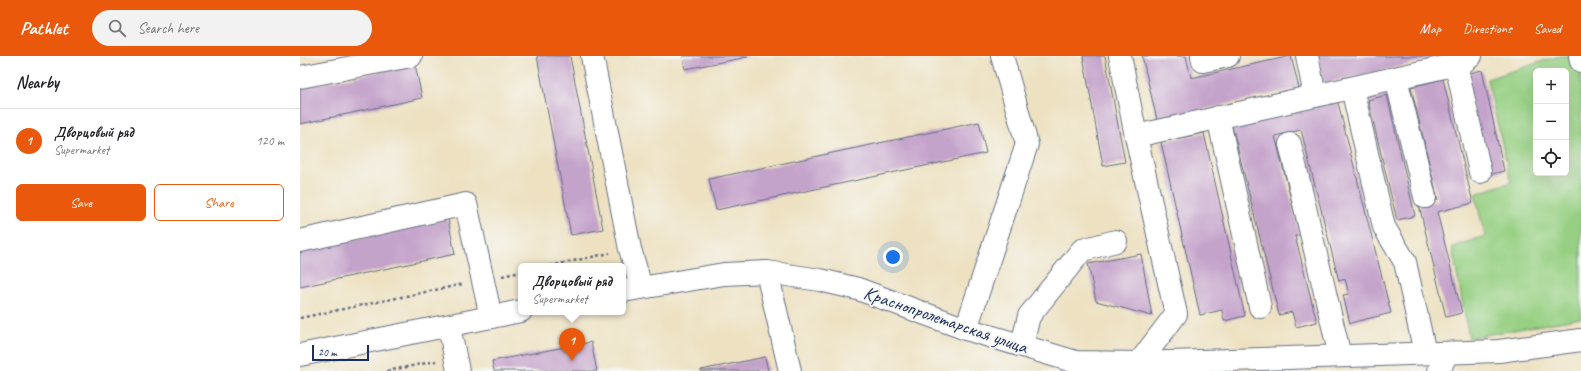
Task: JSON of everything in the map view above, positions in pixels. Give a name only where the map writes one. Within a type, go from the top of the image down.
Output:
[{"type":"street","points":[[300,77],[412,56]]},
{"type":"street","points":[[592,56],[630,249],[632,289]]},
{"type":"street","points":[[966,329],[1027,144],[1002,56]]},
{"type":"street","points":[[1120,56],[1136,136],[1176,314],[1139,363]]},
{"type":"street","points":[[1202,56],[1203,61],[1228,56]]},
{"type":"street","points":[[1307,56],[1315,96]]},
{"type":"street","points":[[1580,56],[1581,61]]},
{"type":"street","points":[[1136,136],[1396,78],[1463,60],[1480,172]]},
{"type":"street","points":[[1396,78],[1425,197]]},
{"type":"street","points":[[1352,88],[1384,227],[1405,262],[1425,353]]},
{"type":"street","points":[[1218,117],[1260,307]]},
{"type":"street","points":[[1290,144],[1340,356]]},
{"type":"street","points":[[300,241],[466,204],[491,317]]},
{"type":"street","points":[[1022,345],[1029,316],[1082,250],[1116,241]]},
{"type":"street","points":[[767,272],[790,371]]},
{"type":"street","name":"Краснопролетарская улица","points":[[632,289],[724,274],[767,272],[820,280],[858,289],[966,329],[1022,345],[1077,367],[1139,363],[1211,366],[1340,356],[1425,353],[1443,362],[1499,351],[1581,340]]},
{"type":"street","points":[[300,355],[518,312]]},
{"type":"street","points":[[449,326],[456,364]]},
{"type":"path","points":[[564,263],[630,249]]},
{"type":"path","points":[[300,318],[518,273]]},
{"type":"path","points":[[387,371],[456,364]]},
{"type":"green space","points":[[1559,56],[1581,56],[1581,318],[1469,338],[1452,247],[1485,236],[1475,194],[1511,182],[1487,79]]},
{"type":"building","points":[[537,56],[570,56],[603,229],[571,235]]},
{"type":"building","points":[[683,56],[748,56],[748,57],[685,69]]},
{"type":"building","points":[[1083,56],[1105,56],[1125,162],[1103,166]]},
{"type":"building","points":[[1142,56],[1186,56],[1191,78],[1291,56],[1299,88],[1157,120]]},
{"type":"building","points":[[1317,56],[1441,56],[1441,57],[1323,84]]},
{"type":"building","points":[[415,64],[422,98],[300,124],[300,88]]},
{"type":"building","points":[[1482,70],[1504,171],[1488,175],[1465,74]]},
{"type":"building","points":[[1443,79],[1473,203],[1437,212],[1462,313],[1446,317],[1419,205],[1438,200],[1411,87]]},
{"type":"building","points":[[1387,95],[1415,216],[1397,220],[1368,100]]},
{"type":"building","points":[[1337,99],[1391,313],[1350,323],[1343,295],[1349,294],[1345,279],[1339,281],[1301,130],[1275,136],[1300,235],[1295,236],[1317,322],[1296,327],[1292,312],[1279,315],[1232,125]]},
{"type":"building","points":[[979,122],[986,153],[716,210],[709,179]]},
{"type":"building","points":[[1204,133],[1245,316],[1224,321],[1222,310],[1200,315],[1161,142]]},
{"type":"building","points":[[448,219],[455,254],[300,287],[300,251]]},
{"type":"building","points":[[1141,254],[1152,316],[1096,301],[1088,264]]},
{"type":"building","points":[[591,342],[597,371],[494,371],[492,361]]},
{"type":"building","points":[[765,357],[768,371],[701,371],[701,370]]},
{"type":"place","name":"Дворцовый ряд","points":[[572,361]]}]
